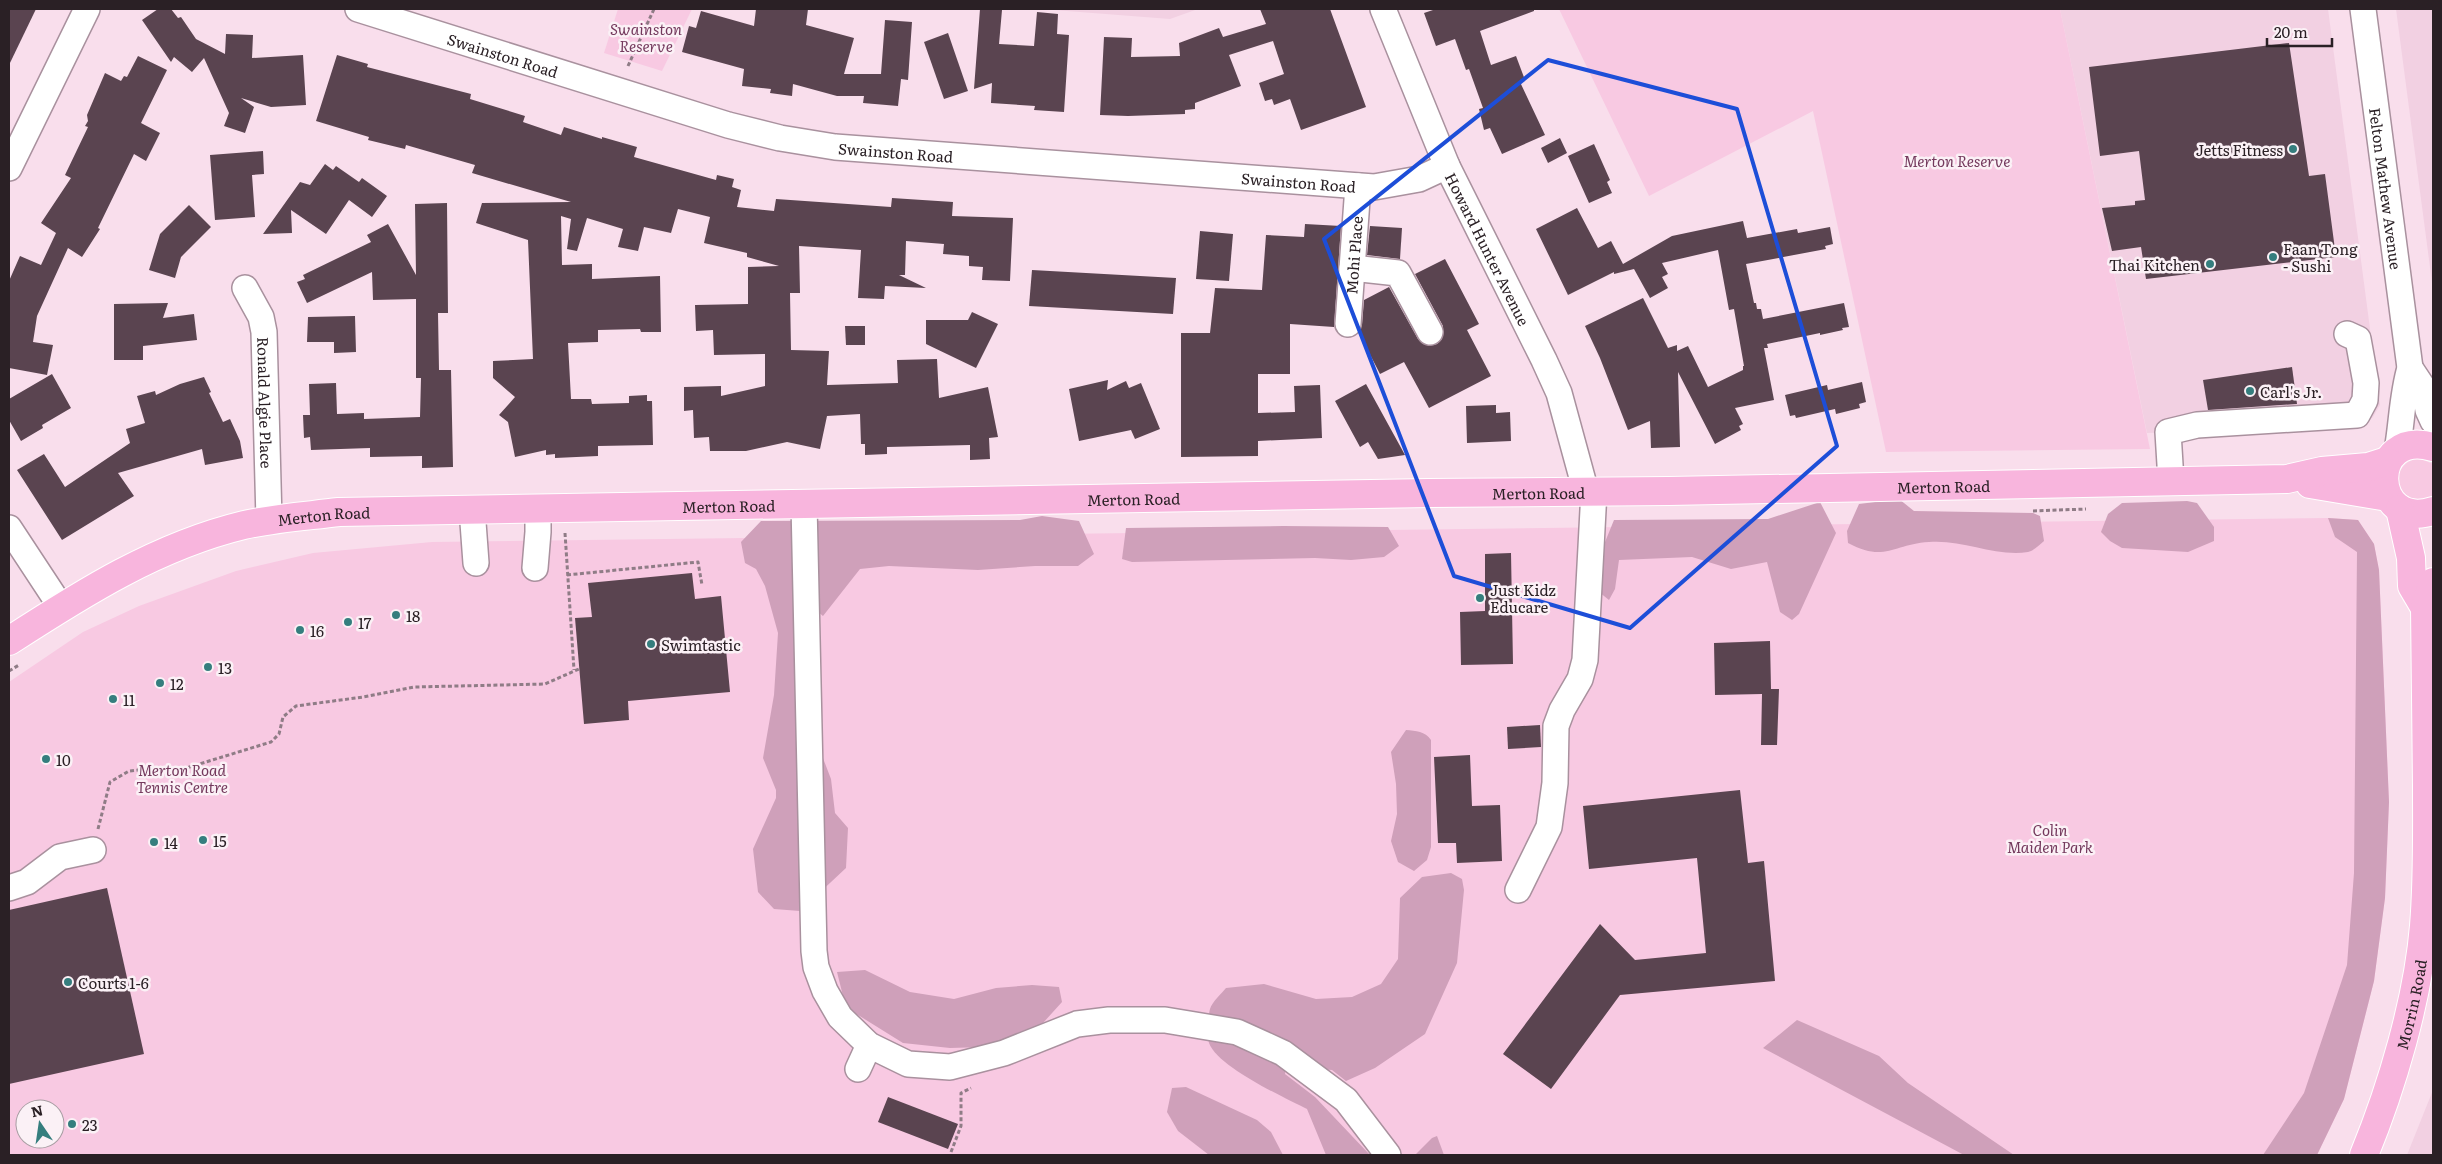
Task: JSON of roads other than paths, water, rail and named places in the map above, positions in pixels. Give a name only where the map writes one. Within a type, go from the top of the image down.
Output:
[{"type":"main road","name":"Merton Road","points":[[17,651],[61,607],[139,562],[180,545],[222,531],[269,520],[339,512],[472,509],[538,521],[804,504],[2287,479],[2322,471],[2368,467],[2414,444],[2433,447]]},
{"type":"main road","name":"Morrin Road","points":[[2392,456],[2384,481],[2394,503],[2411,558],[2412,586],[2425,608]]},
{"type":"main road","name":"Merton Road","points":[[2287,479],[2394,503],[2419,514],[2433,511]]},
{"type":"main road","name":"Morrin Road","points":[[2364,1155],[2387,1091],[2414,992],[2424,927],[2430,862],[2425,608],[2433,582]]},
{"type":"street","points":[[9,168],[87,9]]},
{"type":"street","name":"Swainston Road","points":[[358,9],[728,125],[780,138],[835,147],[1358,186],[1394,185],[1419,179],[1447,166]]},
{"type":"street","name":"Howard Hunter Avenue","points":[[1383,9],[1447,166],[1555,385],[1590,492],[1585,660],[1580,679],[1562,710],[1556,726],[1555,783],[1549,827],[1518,890]]},
{"type":"street","name":"Felton Mathew Avenue","points":[[2363,9],[2410,368],[2403,391],[2403,412],[2392,456]]},
{"type":"street","name":"Mohi Place","points":[[1348,324],[1358,186]]},
{"type":"street","points":[[1352,268],[1398,273],[1430,332]]},
{"type":"street","name":"Ronald Algie Place","points":[[245,288],[261,317],[264,332],[269,520]]},
{"type":"street","points":[[2171,481],[2168,432],[2197,425],[2357,415],[2365,400],[2366,383],[2358,339],[2347,334]]},
{"type":"street","name":"Felton Mathew Avenue","points":[[2410,368],[2424,388],[2428,410],[2433,421]]},
{"type":"street","points":[[804,504],[814,951],[816,967],[825,990],[840,1017],[869,1045],[908,1064],[950,1067],[1004,1054],[1077,1024],[1109,1020],[1165,1020],[1238,1032],[1283,1053],[1346,1100],[1388,1155]]},
{"type":"street","points":[[472,509],[476,563]]},
{"type":"street","points":[[535,568],[538,521]]},
{"type":"street","points":[[9,528],[61,607]]},
{"type":"street","points":[[9,888],[27,882],[60,857],[93,850]]},
{"type":"street","points":[[858,1069],[869,1045]]},
{"type":"place","name":"Jetts Fitness","points":[[2293,149]]},
{"type":"place","name":"Faan Tong - Sushi","points":[[2273,257]]},
{"type":"place","name":"Thai Kitchen","points":[[2210,264]]},
{"type":"place","name":"Carl's Jr.","points":[[2250,391]]},
{"type":"place","name":"Just Kidz Educare","points":[[1480,598]]},
{"type":"place","name":"18","points":[[396,615]]},
{"type":"place","name":"17","points":[[348,622]]},
{"type":"place","name":"16","points":[[300,630]]},
{"type":"place","name":"Swimtastic","points":[[651,644]]},
{"type":"place","name":"13","points":[[208,667]]},
{"type":"place","name":"12","points":[[160,683]]},
{"type":"place","name":"11","points":[[113,699]]},
{"type":"place","name":"10","points":[[46,759]]},
{"type":"place","name":"15","points":[[203,840]]},
{"type":"place","name":"14","points":[[154,842]]},
{"type":"place","name":"Courts 1-6","points":[[68,982]]},
{"type":"place","name":"23","points":[[72,1124]]},
{"type":"park label","name":"Swainston Reserve","points":[[646,36]]},
{"type":"park label","name":"Merton Reserve","points":[[1957,160]]},
{"type":"park label","name":"Merton Road Tennis Centre","points":[[182,778]]},
{"type":"park label","name":"Colin Maiden Park","points":[[2050,838]]}]
